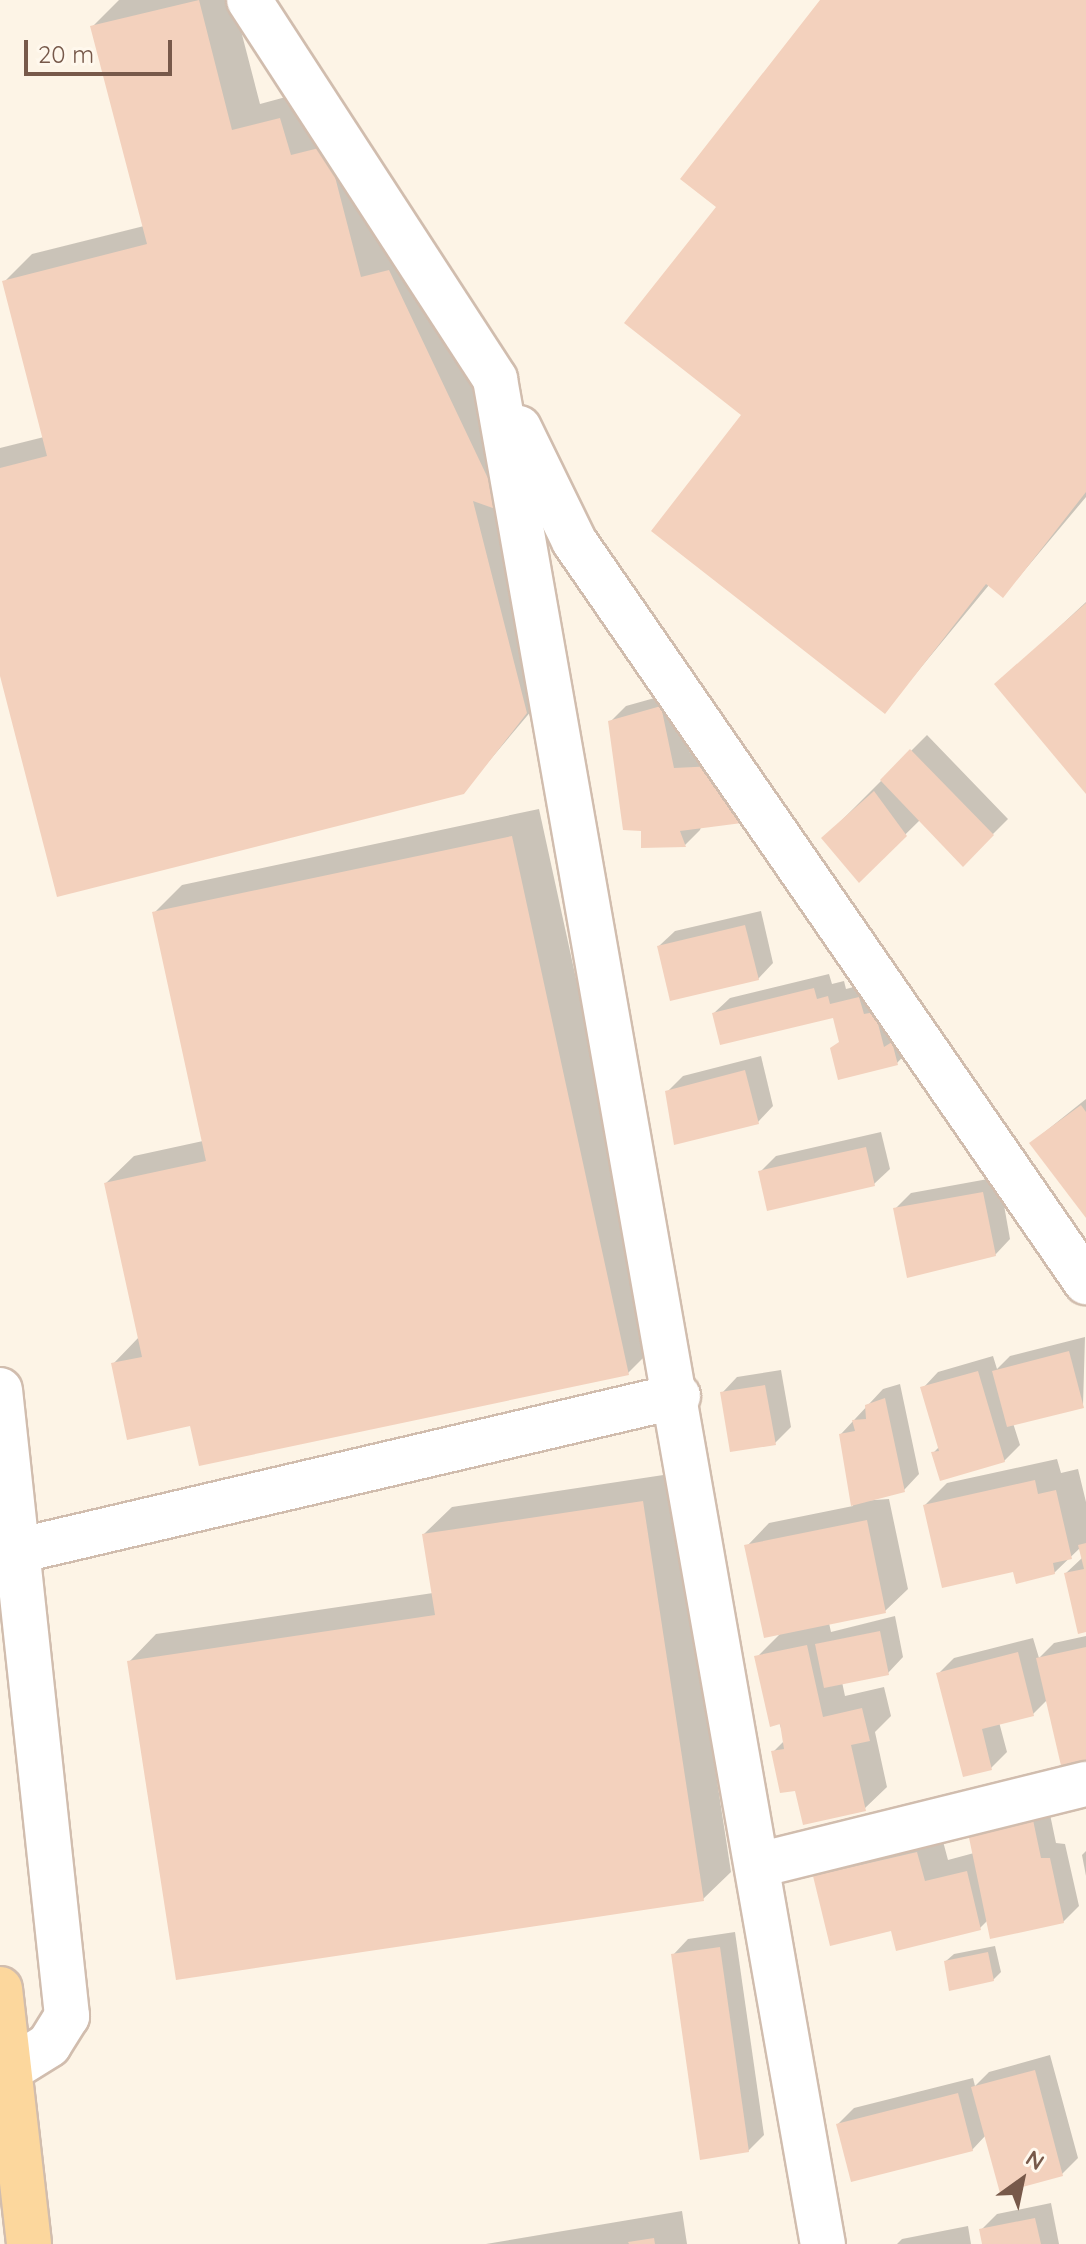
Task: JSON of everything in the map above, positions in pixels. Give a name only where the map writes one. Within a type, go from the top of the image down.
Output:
[{"type":"main road","points":[[0,1989],[29,2244]]},
{"type":"street","points":[[249,0],[495,379],[574,541],[1086,1282]]},
{"type":"street","points":[[495,379],[678,1396],[823,2244]]},
{"type":"street","points":[[0,1390],[67,2016],[49,2045],[9,2070]]},
{"type":"street","points":[[17,1551],[678,1396]]},
{"type":"street","points":[[758,1865],[1086,1784]]},
{"type":"building","points":[[199,0],[232,130],[280,118],[291,155],[327,146],[361,277],[389,270],[504,512],[473,501],[527,713],[464,794],[57,897],[0,676],[0,468],[47,456],[2,281],[147,244],[90,26]]},
{"type":"building","points":[[820,0],[1086,0],[1086,492],[1003,598],[986,584],[885,714],[651,531],[741,415],[624,323],[716,207],[680,179]]},
{"type":"building","points":[[1086,603],[1086,794],[994,684]]},
{"type":"building","points":[[661,706],[674,768],[715,766],[742,823],[680,831],[686,847],[641,848],[641,831],[623,830],[608,721]]},
{"type":"building","points":[[910,749],[994,835],[963,867],[880,780]]},
{"type":"building","points":[[874,791],[907,836],[859,883],[821,838]]},
{"type":"building","points":[[512,836],[629,1375],[199,1466],[190,1426],[127,1440],[111,1363],[142,1357],[104,1183],[206,1161],[152,912]]},
{"type":"building","points":[[745,925],[759,980],[670,1001],[657,946]]},
{"type":"building","points":[[814,988],[817,999],[828,996],[830,1004],[859,997],[864,1014],[875,1012],[884,1047],[892,1042],[898,1065],[838,1080],[830,1048],[839,1042],[833,1018],[720,1045],[712,1013]]},
{"type":"building","points":[[745,1070],[759,1124],[674,1145],[665,1091]]},
{"type":"building","points":[[1081,1105],[1086,1112],[1086,1218],[1029,1143]]},
{"type":"building","points":[[866,1147],[875,1186],[767,1211],[758,1171]]},
{"type":"building","points":[[983,1192],[996,1256],[907,1278],[893,1208]]},
{"type":"building","points":[[1069,1351],[1084,1408],[1007,1427],[992,1371]]},
{"type":"building","points":[[978,1371],[1005,1462],[940,1481],[931,1452],[939,1451],[920,1387]]},
{"type":"building","points":[[765,1385],[776,1445],[730,1452],[720,1392]]},
{"type":"building","points":[[885,1398],[905,1492],[851,1506],[839,1434],[855,1431],[852,1420],[866,1419],[865,1405]]},
{"type":"building","points":[[1035,1480],[1038,1494],[1056,1490],[1072,1559],[1053,1563],[1055,1574],[1016,1584],[1013,1572],[942,1588],[923,1505]]},
{"type":"building","points":[[643,1501],[704,1901],[176,1980],[127,1661],[435,1615],[422,1534]]},
{"type":"building","points":[[867,1520],[886,1613],[764,1638],[744,1545]]},
{"type":"building","points":[[1086,1543],[1086,1632],[1078,1634],[1064,1573],[1084,1569],[1078,1545]]},
{"type":"building","points":[[880,1631],[889,1675],[824,1688],[815,1644]]},
{"type":"building","points":[[807,1645],[823,1717],[862,1708],[870,1741],[851,1745],[866,1811],[803,1825],[795,1791],[780,1793],[771,1751],[784,1749],[780,1724],[770,1727],[754,1656]]},
{"type":"building","points":[[1086,1647],[1086,1764],[1062,1770],[1036,1658]]},
{"type":"building","points":[[1018,1652],[1034,1716],[982,1729],[992,1770],[963,1777],[936,1673]]},
{"type":"building","points":[[1032,1815],[1041,1858],[1050,1858],[1064,1923],[990,1939],[967,1828]]},
{"type":"building","points":[[917,1852],[925,1881],[967,1871],[981,1930],[896,1951],[891,1931],[830,1946],[813,1876]]},
{"type":"building","points":[[720,1947],[749,2152],[700,2160],[671,1954]]},
{"type":"building","points":[[988,1952],[994,1981],[949,1991],[944,1961]]},
{"type":"building","points":[[1035,2070],[1063,2176],[1000,2193],[971,2087]]},
{"type":"building","points":[[958,2093],[973,2151],[851,2182],[836,2124]]},
{"type":"building","points":[[1035,2218],[1041,2244],[982,2244],[979,2229]]},
{"type":"building","points":[[654,2238],[655,2244],[628,2242]]}]
